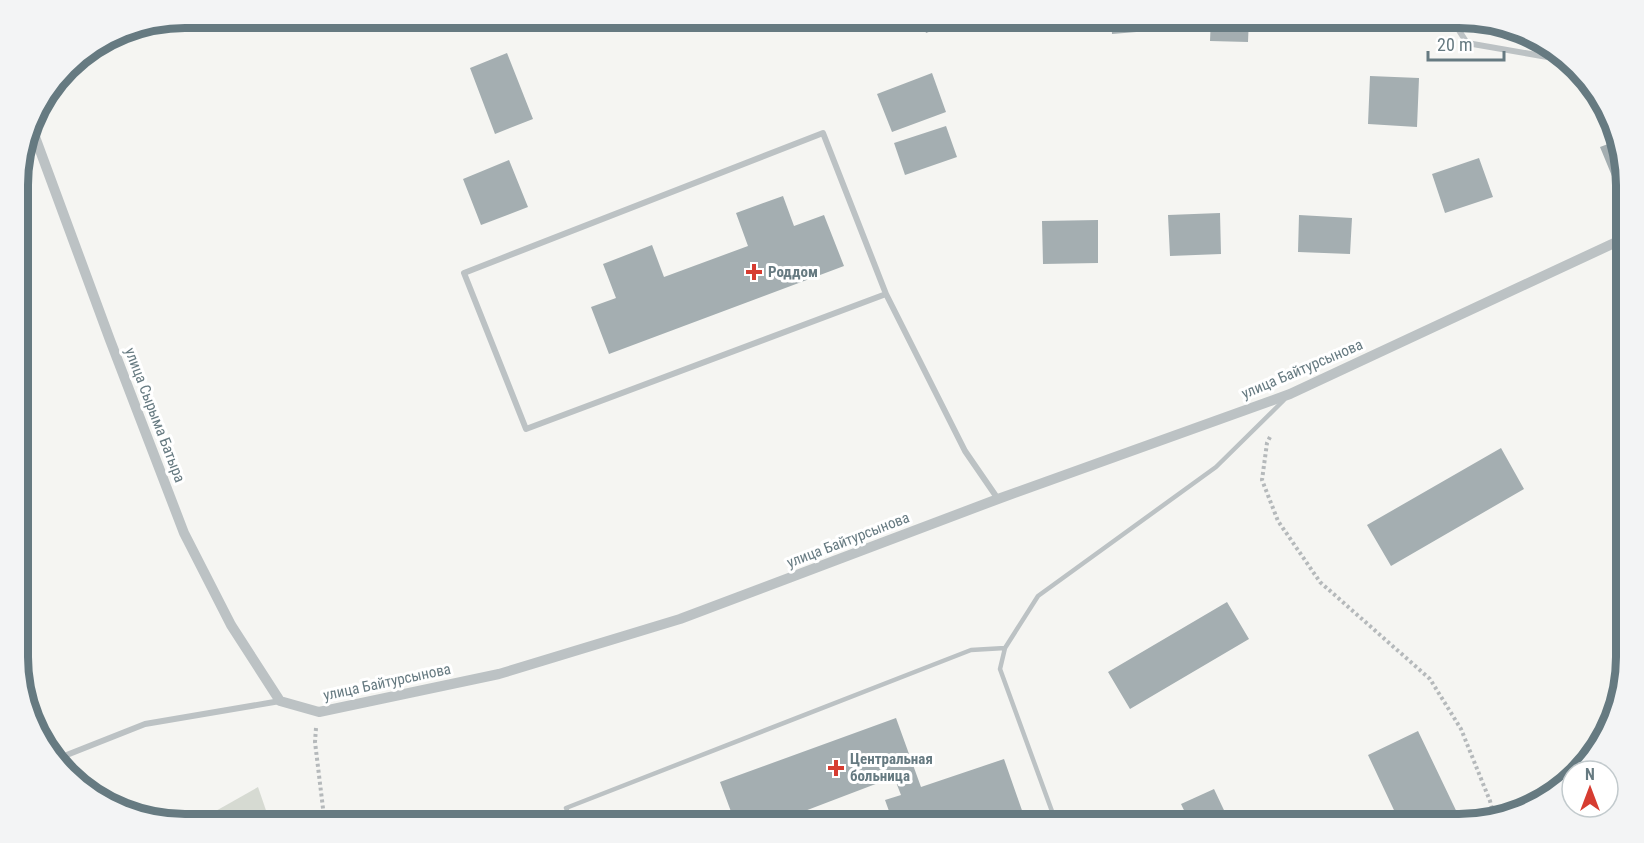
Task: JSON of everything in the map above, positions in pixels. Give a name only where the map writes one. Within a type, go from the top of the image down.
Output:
[{"type":"street","points":[[1457,28],[1467,43],[1548,57]]},
{"type":"street","points":[[886,294],[526,429],[464,273],[823,133],[886,294],[965,451],[998,500]]},
{"type":"street","name":"улица Сырыма Батыра","points":[[36,139],[184,532],[231,625],[280,700]]},
{"type":"street","name":"улица Байтурсынова","points":[[64,756],[145,724],[280,700],[319,712],[499,674],[680,619],[1290,394],[1616,242]]},
{"type":"lane","points":[[1053,814],[1000,669],[1005,648],[1038,596],[1216,467],[1290,394]]},
{"type":"lane","points":[[568,814],[566,808],[971,650],[1005,648]]},
{"type":"path","points":[[1272,433],[1267,443],[1262,480],[1278,521],[1320,582],[1430,679],[1461,729],[1492,810]]},
{"type":"path","points":[[319,712],[315,742],[324,814]]},
{"type":"shaded area","points":[[258,787],[267,814],[210,814]]},
{"type":"building","points":[[924,28],[939,28],[926,33]]},
{"type":"building","points":[[1112,28],[1173,29],[1112,34]]},
{"type":"building","points":[[1211,28],[1249,28],[1248,42],[1210,41]]},
{"type":"building","points":[[507,53],[533,119],[495,134],[470,68]]},
{"type":"building","points":[[932,73],[946,112],[892,132],[877,94]]},
{"type":"building","points":[[1370,76],[1419,78],[1417,127],[1368,124]]},
{"type":"building","points":[[946,126],[957,157],[905,175],[894,143]]},
{"type":"building","points":[[1610,143],[1615,180],[1614,181],[1600,147]]},
{"type":"building","points":[[1479,158],[1493,197],[1445,213],[1432,174]]},
{"type":"building","points":[[509,160],[528,207],[481,225],[463,179]]},
{"type":"building","name":"Роддом","points":[[783,196],[794,226],[824,215],[844,266],[609,354],[591,307],[616,298],[603,264],[652,245],[664,277],[748,246],[736,213]]},
{"type":"building","points":[[1220,213],[1221,254],[1170,256],[1168,215]]},
{"type":"building","points":[[1299,215],[1352,218],[1350,254],[1298,252]]},
{"type":"building","points":[[1098,220],[1098,263],[1043,264],[1042,221]]},
{"type":"building","points":[[1501,448],[1524,489],[1391,566],[1367,525]]},
{"type":"building","points":[[1227,602],[1249,639],[1130,709],[1108,672]]},
{"type":"building","name":"Центральная больница","points":[[896,718],[921,787],[1004,759],[1023,814],[890,814],[885,800],[901,795],[894,777],[797,814],[732,814],[720,782]]},
{"type":"building","points":[[1418,731],[1458,814],[1396,814],[1368,755]]},
{"type":"building","points":[[1214,789],[1226,814],[1186,814],[1181,804]]},
{"type":"place","name":"Роддом","points":[[754,272]]},
{"type":"place","name":"Центральная больница","points":[[836,768]]}]
